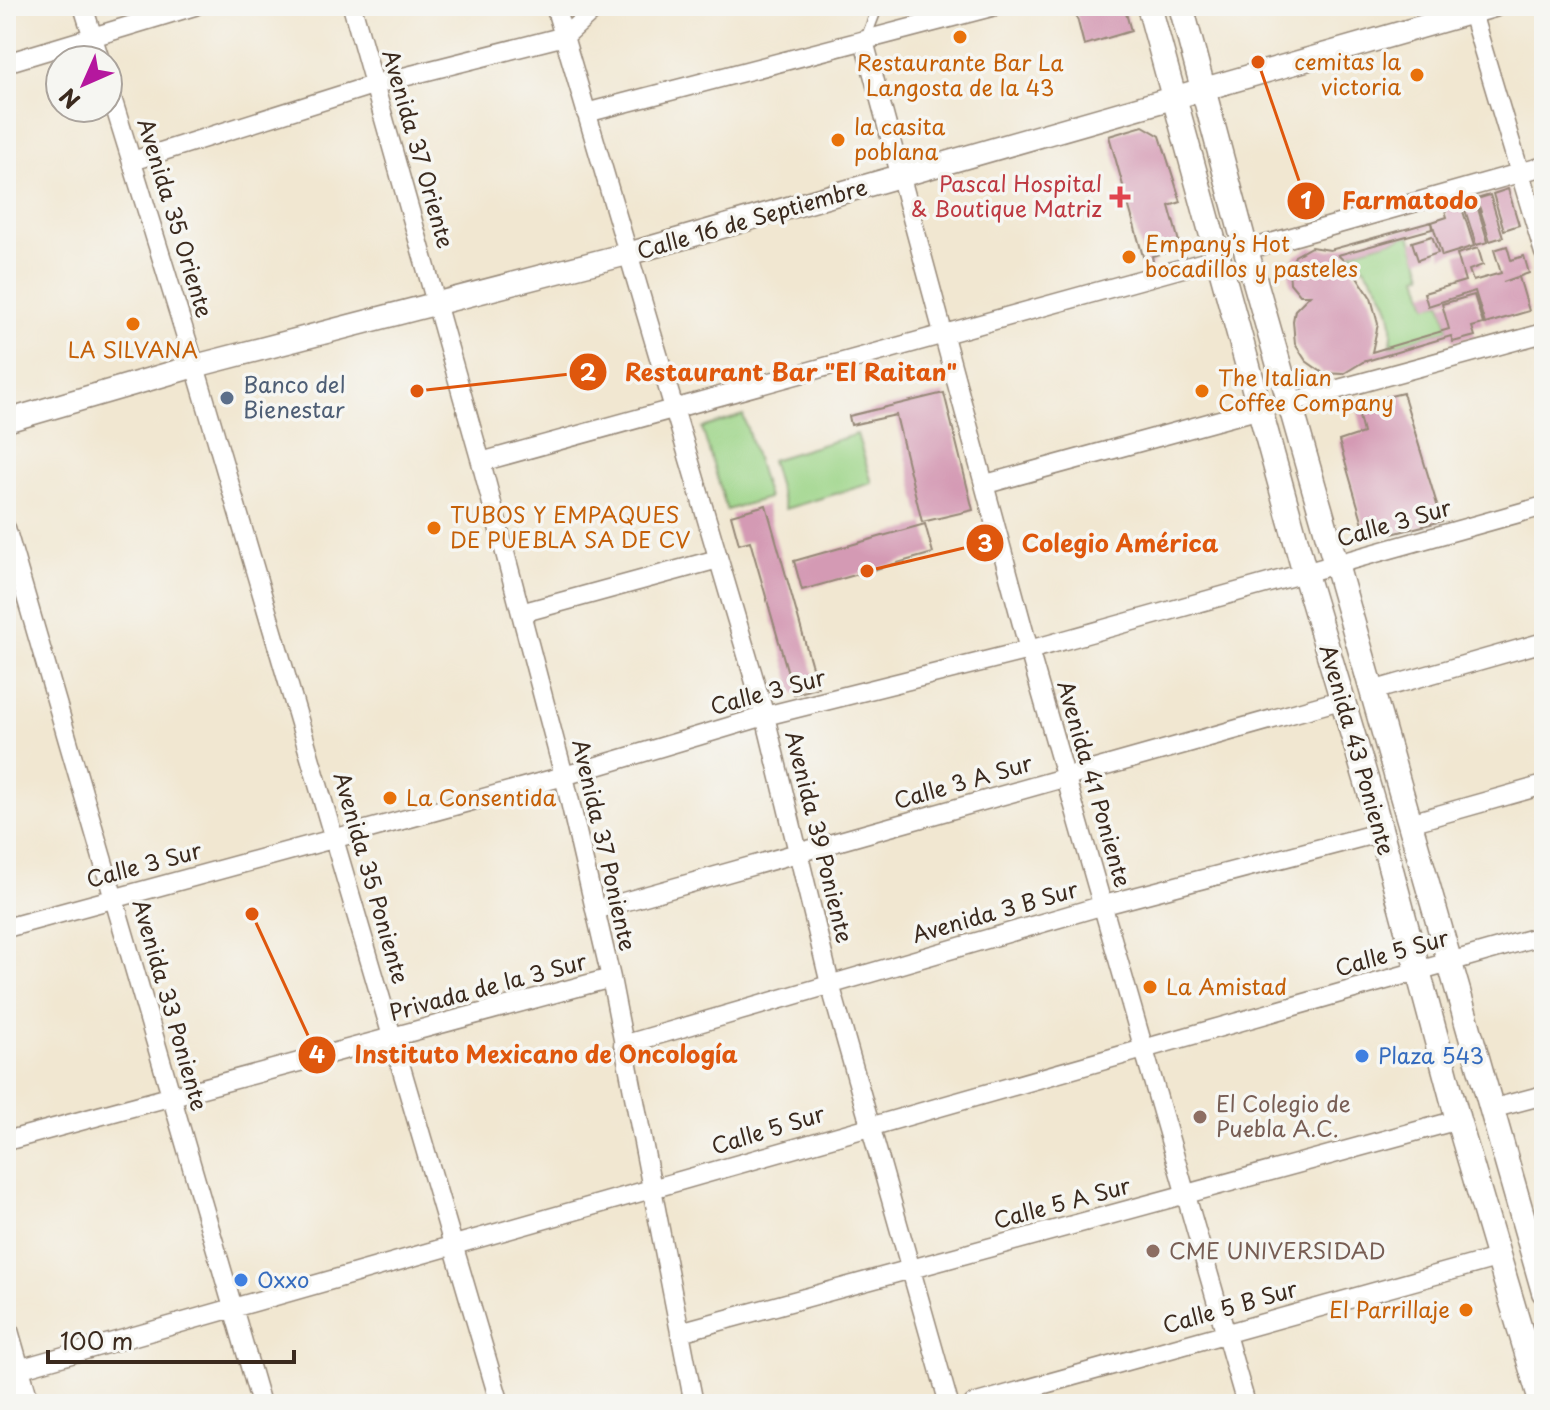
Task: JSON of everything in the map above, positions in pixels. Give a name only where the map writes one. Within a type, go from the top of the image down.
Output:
[{"type":"main road","name":"Avenida 43 Poniente","points":[[1149,6],[1305,574],[1382,832],[1458,1120],[1542,1404]]},
{"type":"main road","name":"Avenida 43 Poniente","points":[[1181,6],[1246,250],[1491,1109],[1538,1247],[1544,1292]]},
{"type":"main road","points":[[6,1331],[12,1371],[27,1404]]},
{"type":"street","points":[[83,6],[95,44]]},
{"type":"street","points":[[6,63],[195,6]]},
{"type":"street","name":"Avenida 37 Oriente","points":[[352,6],[437,305]]},
{"type":"street","name":"Avenida 39 Poniente","points":[[555,6],[631,253],[765,716],[830,984],[949,1404]]},
{"type":"street","points":[[132,161],[376,84],[565,36],[598,6]]},
{"type":"street","points":[[586,113],[995,6]]},
{"type":"street","name":"Calle 16 de Septiembre","points":[[6,421],[195,366],[631,253],[899,178],[1173,95],[1494,6]]},
{"type":"street","points":[[1472,13],[1544,253]]},
{"type":"street","name":"Avenida 41 Poniente","points":[[864,41],[1029,650],[1246,1404]]},
{"type":"street","name":"Avenida 35 Oriente","points":[[120,124],[195,366]]},
{"type":"street","points":[[1246,250],[1544,166]]},
{"type":"street","points":[[481,462],[1219,258]]},
{"type":"street","name":"Avenida 37 Poniente","points":[[437,305],[564,776],[611,978],[694,1404]]},
{"type":"street","points":[[1291,402],[1544,333]]},
{"type":"street","name":"Avenida 35 Poniente","points":[[195,366],[500,1404]]},
{"type":"street","points":[[986,484],[1260,409]]},
{"type":"street","name":"Calle 3 Sur","points":[[6,928],[564,776],[765,716],[1029,650],[1544,506]]},
{"type":"street","name":"Avenida 33 Poniente","points":[[6,528],[261,1404]]},
{"type":"street","points":[[521,613],[718,559]]},
{"type":"street","points":[[1372,691],[1544,642]]},
{"type":"street","name":"Calle 3 A Sur","points":[[595,910],[1344,699]]},
{"type":"street","points":[[1410,823],[1544,785]]},
{"type":"street","name":"Avenida 3 B Sur","points":[[623,1045],[1104,905],[1382,832]]},
{"type":"street","name":"Calle 5 Sur","points":[[12,1371],[453,1244],[651,1191],[870,1124],[1544,935]]},
{"type":"street","name":"Privada de la 3 Sur","points":[[6,1141],[172,1099],[611,978]]},
{"type":"street","points":[[1491,1109],[1544,1095]]},
{"type":"street","name":"Calle 5 A Sur","points":[[680,1332],[1458,1120]]},
{"type":"street","name":"Calle 5 B Sur","points":[[973,1404],[1500,1257]]},
{"type":"lane","points":[[864,41],[878,6]]},
{"type":"green space","points":[[1410,235],[1423,274],[1418,276],[1427,305],[1441,302],[1449,329],[1390,347],[1392,320],[1388,307],[1377,284],[1351,252]]},
{"type":"green space","points":[[743,415],[768,498],[727,510],[702,428]]},
{"type":"green space","points":[[857,434],[872,483],[785,509],[771,460]]},
{"type":"building","points":[[1074,6],[1124,6],[1131,31],[1084,45]]},
{"type":"building","points":[[1143,126],[1160,136],[1181,202],[1169,206],[1181,249],[1152,256],[1154,266],[1146,267],[1109,136]]},
{"type":"building","points":[[1508,189],[1519,225],[1504,230],[1493,194]]},
{"type":"building","points":[[1490,195],[1503,237],[1490,241],[1477,199]]},
{"type":"building","points":[[1475,199],[1488,242],[1476,245],[1463,203]]},
{"type":"building","points":[[1460,202],[1474,246],[1442,256],[1432,222],[1447,217],[1444,207]]},
{"type":"building","points":[[1431,222],[1432,229],[1338,255],[1352,269],[1371,298],[1378,324],[1372,352],[1449,329],[1442,304],[1474,295],[1483,324],[1472,327],[1475,336],[1453,342],[1451,336],[1363,362],[1343,374],[1323,373],[1306,361],[1295,344],[1293,321],[1295,310],[1310,295],[1300,295],[1290,283],[1289,269],[1295,256],[1311,247],[1330,250]]},
{"type":"building","points":[[1432,236],[1438,253],[1418,260],[1412,242]]},
{"type":"building","points":[[1507,246],[1511,260],[1524,256],[1529,273],[1503,282],[1519,277],[1529,311],[1485,324],[1475,291],[1428,306],[1424,293],[1465,281],[1457,254],[1478,248],[1483,265],[1469,270],[1473,281],[1501,273],[1494,250]]},
{"type":"building","points":[[944,393],[973,510],[922,522],[896,415],[851,425],[849,416]]},
{"type":"building","points":[[1403,393],[1442,521],[1392,534],[1391,527],[1366,534],[1339,441],[1363,433],[1356,404]]},
{"type":"building","points":[[766,505],[818,688],[794,694],[750,541],[739,544],[731,515]]},
{"type":"building","points":[[925,524],[933,553],[802,590],[794,561]]},
{"type":"place","name":"Restaurante Bar La Langosta de la 43","points":[[960,37]]},
{"type":"place","name":"Farmatodo","points":[[1258,62]]},
{"type":"place","name":"cemitas la victoria","points":[[1417,75]]},
{"type":"place","name":"la casita poblana","points":[[838,140]]},
{"type":"place","name":"Pascal Hospital & Boutique Matriz","points":[[1120,197]]},
{"type":"place","name":"Empany’s Hot bocadillos y pasteles","points":[[1129,257]]},
{"type":"place","name":"LA SILVANA","points":[[133,324]]},
{"type":"place","name":"Restaurant Bar \"El Raitan\"","points":[[417,391]]},
{"type":"place","name":"The Italian Coffee Company","points":[[1202,391]]},
{"type":"place","name":"Banco del Bienestar","points":[[227,398]]},
{"type":"place","name":"TUBOS Y EMPAQUES DE PUEBLA SA DE CV","points":[[434,528]]},
{"type":"place","name":"Colegio América","points":[[867,571]]},
{"type":"place","name":"La Consentida","points":[[390,798]]},
{"type":"place","name":"Instituto Mexicano de Oncología","points":[[252,914]]},
{"type":"place","name":"La Amistad","points":[[1150,987]]},
{"type":"place","name":"Plaza 543","points":[[1362,1056]]},
{"type":"place","name":"El Colegio de Puebla A.C.","points":[[1200,1117]]},
{"type":"place","name":"CME UNIVERSIDAD","points":[[1153,1251]]},
{"type":"place","name":"Oxxo","points":[[241,1280]]},
{"type":"place","name":"El Parrillaje","points":[[1466,1310]]}]
